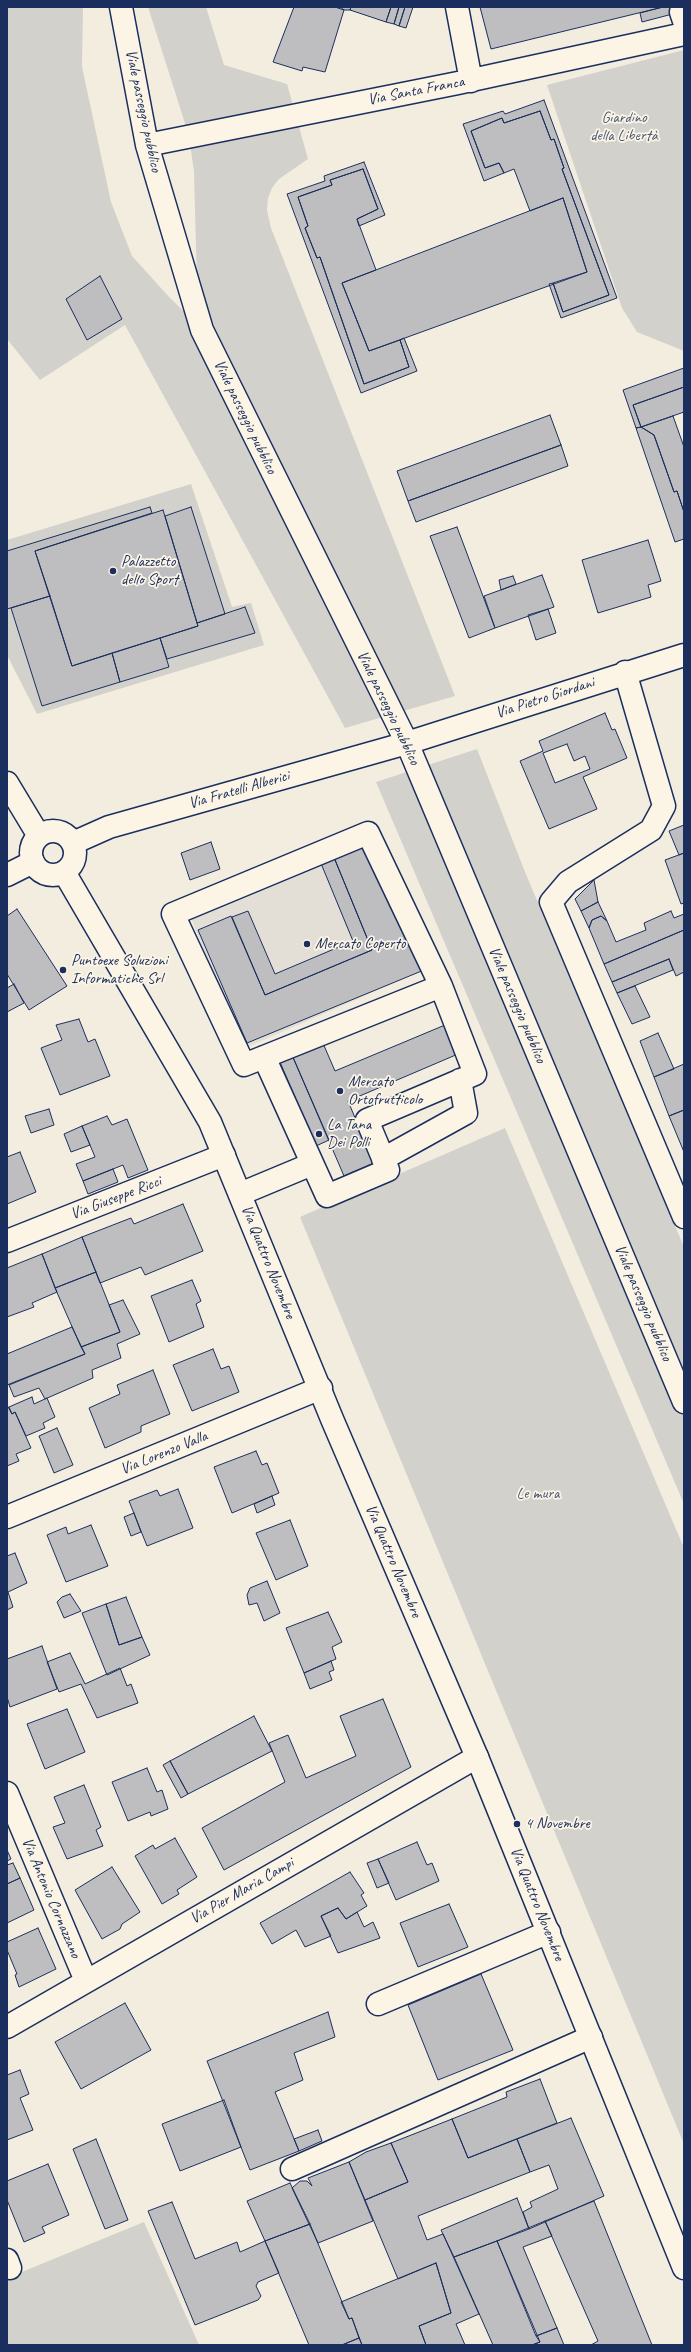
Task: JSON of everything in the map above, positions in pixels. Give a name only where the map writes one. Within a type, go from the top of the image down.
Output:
[{"type":"street","name":"Viale passeggio pubblico","points":[[121,7],[147,145],[202,330],[407,743],[684,1402]]},
{"type":"street","points":[[457,7],[471,81]]},
{"type":"street","name":"Via Santa Franca","points":[[147,145],[311,111],[471,81],[684,34]]},
{"type":"street","name":"Via Pietro Giordani","points":[[407,743],[625,672],[684,655]]},
{"type":"street","points":[[625,672],[664,806],[651,830],[568,882],[551,902],[684,1217]]},
{"type":"street","name":"Via Fratelli Alberici","points":[[73,843],[109,827],[407,743]]},
{"type":"street","points":[[7,783],[39,836]]},
{"type":"street","points":[[51,831],[57,831],[64,833],[73,843],[75,856],[73,863],[64,872],[57,875],[43,872],[33,862],[32,848],[39,836],[51,831]]},
{"type":"street","points":[[264,1057],[326,1196],[388,1170],[367,1120],[475,1074],[440,986],[368,833],[173,914],[244,1065],[440,986]]},
{"type":"street","points":[[7,875],[33,862]]},
{"type":"street","name":"Via Quattro Novembre","points":[[64,872],[210,1122],[477,1757],[684,2268]]},
{"type":"street","points":[[383,1159],[466,1113],[460,1080]]},
{"type":"street","name":"Via Giuseppe Ricci","points":[[7,1241],[224,1155]]},
{"type":"street","points":[[240,1194],[312,1164]]},
{"type":"street","name":"Via Lorenzo Valla","points":[[7,1517],[321,1388]]},
{"type":"street","name":"Via Pier Maria Campi","points":[[7,2027],[477,1757]]},
{"type":"street","name":"Via Antonio Cornazzano","points":[[7,1793],[86,1981]]},
{"type":"street","points":[[378,2004],[549,1932]]},
{"type":"street","points":[[292,2169],[591,2038]]},
{"type":"shaded area","name":"Mercato Coperto","points":[[369,843],[424,970],[243,1049],[191,918]]},
{"type":"green space","points":[[7,7],[83,7],[82,67],[111,202],[132,256],[170,298],[202,329],[197,286],[194,172],[189,136],[148,7],[206,7],[224,65],[287,84],[308,159],[279,179],[272,188],[268,198],[267,210],[271,228],[455,696],[345,728],[125,325],[40,380],[7,339]]},
{"type":"green space","name":"Giardino della Libertà","points":[[684,50],[684,351],[637,332],[622,308],[547,85]]},
{"type":"green space","name":"Palazzetto dello Sport","points":[[191,484],[232,607],[251,603],[264,645],[37,714],[7,655],[7,540]]},
{"type":"green space","points":[[477,749],[525,872],[684,1247],[684,1504],[376,782]]},
{"type":"green space","name":"Le mura","points":[[505,1128],[684,1548],[684,2144],[300,1217]]},
{"type":"green space","points":[[144,2222],[199,2345],[7,2345],[7,2278]]},
{"type":"building","points":[[294,7],[335,7],[344,10],[325,72],[303,67],[302,71],[273,62]]},
{"type":"building","points":[[340,7],[351,7],[350,10],[344,10]]},
{"type":"building","points":[[351,7],[391,7],[386,22],[350,10]]},
{"type":"building","points":[[391,7],[399,7],[394,24],[386,22]]},
{"type":"building","points":[[399,7],[405,7],[399,26],[394,24]]},
{"type":"building","points":[[405,7],[413,7],[406,28],[399,26]]},
{"type":"building","points":[[480,7],[663,7],[491,49]]},
{"type":"building","points":[[663,7],[684,7],[684,11],[642,22],[640,13]]},
{"type":"building","points":[[544,100],[617,298],[561,318],[549,284],[553,283],[563,312],[609,295],[562,169],[564,168],[554,139],[551,140],[540,111],[504,123],[502,118],[471,131],[485,168],[499,163],[504,173],[484,181],[463,124],[503,111],[505,114]]},
{"type":"building","points":[[540,111],[551,140],[554,139],[564,168],[562,169],[609,295],[563,312],[553,283],[587,272],[563,198],[530,211],[514,169],[504,173],[499,163],[485,168],[471,131],[502,118],[504,123]]},
{"type":"building","points":[[364,162],[385,215],[359,226],[357,219],[378,209],[363,169],[330,180],[332,185],[298,197],[308,226],[305,228],[317,258],[320,257],[364,384],[409,367],[400,340],[404,338],[417,371],[361,393],[287,194],[325,181],[324,176]]},
{"type":"building","points":[[363,169],[378,209],[357,219],[376,270],[342,283],[369,351],[400,340],[409,367],[364,384],[320,257],[317,258],[305,228],[308,226],[298,197],[332,185],[330,180]]},
{"type":"building","points":[[563,198],[587,272],[369,351],[342,283]]},
{"type":"building","points":[[100,276],[122,319],[87,340],[66,299]]},
{"type":"building","points":[[684,368],[684,387],[633,405],[641,427],[636,428],[623,390]]},
{"type":"building","points":[[684,387],[684,412],[641,427],[633,405]]},
{"type":"building","points":[[550,415],[561,445],[408,501],[397,471]]},
{"type":"building","points":[[673,416],[684,447],[684,512],[677,491],[674,492],[654,435],[641,427]]},
{"type":"building","points":[[641,427],[654,435],[674,492],[677,491],[684,512],[684,539],[675,542],[636,428]]},
{"type":"building","points":[[561,445],[568,466],[416,522],[408,501]]},
{"type":"building","points":[[150,507],[152,513],[35,551],[50,596],[7,609],[7,551]]},
{"type":"building","points":[[191,507],[225,614],[197,623],[165,516]]},
{"type":"building","points":[[163,510],[198,626],[72,666],[35,551]]},
{"type":"building","points":[[457,527],[495,628],[469,638],[430,536]]},
{"type":"building","points":[[648,540],[661,581],[648,585],[651,597],[598,613],[582,560]]},
{"type":"building","points":[[542,575],[554,607],[495,628],[484,596]]},
{"type":"building","points":[[513,576],[516,584],[501,590],[499,580]]},
{"type":"building","points":[[50,596],[72,666],[112,653],[120,682],[42,706],[11,608]]},
{"type":"building","points":[[245,607],[255,633],[167,659],[160,638],[198,626],[197,623]]},
{"type":"building","points":[[548,609],[556,633],[536,640],[528,615]]},
{"type":"building","points":[[160,638],[169,667],[120,682],[112,653]]},
{"type":"building","points":[[605,713],[612,730],[615,729],[627,758],[583,777],[597,809],[549,829],[520,761],[543,751],[539,741]]},
{"type":"building","points":[[567,744],[574,761],[585,756],[590,769],[555,783],[543,753]]},
{"type":"building","points":[[684,825],[684,853],[679,855],[669,831]]},
{"type":"building","points":[[366,841],[424,970],[247,1043],[198,930],[231,916],[265,995],[372,950],[333,855]]},
{"type":"building","points":[[211,842],[220,869],[190,880],[181,853]]},
{"type":"building","points":[[684,853],[684,903],[681,904],[665,860]]},
{"type":"building","points":[[333,855],[372,950],[265,995],[232,917],[248,911],[275,974],[353,941],[320,861]]},
{"type":"building","points":[[594,880],[598,902],[581,911],[575,899]]},
{"type":"building","points":[[598,902],[607,921],[601,916],[592,920],[589,928],[581,911]]},
{"type":"building","points":[[17,909],[67,986],[29,1010],[7,974],[7,916]]},
{"type":"building","points":[[671,911],[674,918],[684,914],[684,930],[604,964],[589,928],[592,920],[601,916],[607,921],[616,942],[646,930],[644,923]]},
{"type":"building","points":[[684,930],[684,972],[676,976],[669,959],[612,982],[604,964]]},
{"type":"building","points":[[669,959],[673,970],[617,993],[612,982]]},
{"type":"building","points":[[14,984],[24,1003],[7,1012],[7,988]]},
{"type":"building","points":[[635,986],[650,1017],[632,1024],[617,993]]},
{"type":"building","points":[[79,1019],[88,1042],[95,1039],[110,1076],[60,1095],[41,1048],[62,1040],[56,1025]]},
{"type":"building","name":"Mercato Ortofrutticolo","points":[[445,1025],[458,1054],[348,1101],[374,1163],[344,1176],[292,1055],[322,1041],[335,1071]]},
{"type":"building","points":[[658,1033],[674,1069],[654,1077],[640,1041]]},
{"type":"building","points":[[292,1055],[329,1140],[316,1146],[279,1060]]},
{"type":"building","points":[[684,1064],[684,1110],[669,1116],[654,1077]]},
{"type":"building","points":[[49,1109],[54,1125],[31,1133],[25,1116]]},
{"type":"building","points":[[684,1110],[684,1152],[669,1116]]},
{"type":"building","points":[[107,1116],[112,1125],[127,1119],[148,1170],[128,1178],[123,1165],[83,1181],[76,1164],[95,1157],[82,1126]]},
{"type":"building","points":[[82,1126],[90,1145],[71,1152],[64,1134]]},
{"type":"building","points":[[20,1152],[36,1192],[7,1204],[7,1157]]},
{"type":"building","points":[[113,1169],[118,1182],[88,1194],[83,1181]]},
{"type":"building","points":[[183,1204],[203,1251],[145,1275],[141,1267],[100,1283],[82,1237],[131,1218],[134,1224]]},
{"type":"building","points":[[82,1237],[96,1272],[55,1288],[42,1254]]},
{"type":"building","points":[[42,1254],[57,1292],[32,1303],[34,1307],[7,1317],[7,1268]]},
{"type":"building","points":[[96,1272],[120,1332],[81,1347],[55,1288]]},
{"type":"building","points":[[192,1280],[201,1301],[196,1304],[204,1327],[169,1342],[151,1296]]},
{"type":"building","points":[[123,1300],[140,1334],[117,1344],[121,1358],[92,1370],[93,1378],[45,1399],[39,1388],[14,1397],[9,1385],[85,1354],[81,1347],[120,1332],[109,1305]]},
{"type":"building","points":[[72,1327],[85,1354],[7,1385],[7,1354]]},
{"type":"building","points":[[213,1349],[221,1369],[229,1366],[239,1392],[192,1411],[173,1365]]},
{"type":"building","points":[[153,1370],[170,1414],[141,1426],[141,1432],[105,1448],[89,1408],[120,1394],[117,1385]]},
{"type":"building","points":[[32,1397],[34,1404],[47,1398],[55,1417],[43,1423],[45,1428],[26,1436],[15,1412],[12,1414],[9,1407]]},
{"type":"building","points":[[7,1405],[12,1414],[15,1412],[31,1448],[16,1454],[19,1461],[7,1466]]},
{"type":"building","points":[[57,1428],[73,1465],[54,1473],[39,1436]]},
{"type":"building","points":[[256,1451],[262,1465],[267,1463],[279,1493],[232,1513],[214,1467]]},
{"type":"building","points":[[178,1489],[193,1528],[147,1546],[129,1501],[157,1490],[160,1496]]},
{"type":"building","points":[[272,1496],[275,1505],[257,1513],[254,1504]]},
{"type":"building","points":[[134,1513],[141,1532],[131,1536],[124,1517]]},
{"type":"building","points":[[290,1520],[308,1566],[276,1580],[256,1533]]},
{"type":"building","points":[[91,1525],[108,1566],[66,1582],[47,1535],[66,1527],[68,1534]]},
{"type":"building","points":[[15,1553],[27,1583],[8,1592],[13,1607],[7,1610],[7,1556]]},
{"type":"building","points":[[267,1581],[280,1613],[264,1621],[257,1603],[249,1605],[247,1595],[250,1588]]},
{"type":"building","points":[[70,1594],[81,1611],[64,1618],[57,1602],[62,1597]]},
{"type":"building","points":[[126,1597],[142,1637],[119,1645],[106,1604]]},
{"type":"building","points":[[106,1604],[119,1645],[142,1637],[150,1655],[107,1675],[82,1613]]},
{"type":"building","points":[[328,1612],[342,1642],[332,1647],[336,1659],[304,1673],[286,1628]]},
{"type":"building","points":[[42,1646],[57,1689],[10,1707],[7,1697],[7,1659]]},
{"type":"building","points":[[70,1653],[85,1684],[120,1668],[127,1686],[131,1684],[138,1703],[97,1718],[81,1684],[59,1692],[47,1662]]},
{"type":"building","points":[[331,1661],[334,1670],[329,1672],[332,1680],[310,1689],[304,1673]]},
{"type":"building","points":[[383,1699],[411,1767],[224,1870],[202,1828],[285,1782],[269,1743],[288,1735],[306,1778],[356,1756],[340,1716]]},
{"type":"building","points":[[67,1709],[85,1752],[45,1769],[27,1724]]},
{"type":"building","points":[[254,1716],[272,1751],[188,1794],[170,1761]]},
{"type":"building","points":[[170,1761],[188,1794],[181,1798],[163,1765]]},
{"type":"building","points":[[147,1768],[157,1792],[162,1790],[168,1809],[151,1816],[150,1812],[128,1821],[112,1782]]},
{"type":"building","points":[[84,1785],[101,1827],[96,1830],[103,1846],[67,1859],[53,1827],[65,1823],[54,1797]]},
{"type":"building","points":[[175,1838],[197,1877],[177,1890],[179,1894],[162,1904],[135,1856],[153,1845],[155,1849]]},
{"type":"building","points":[[417,1842],[427,1865],[432,1863],[439,1881],[396,1900],[378,1859]]},
{"type":"building","points":[[7,1850],[11,1859],[7,1861]]},
{"type":"building","points":[[378,1859],[389,1883],[377,1888],[367,1863]]},
{"type":"building","points":[[13,1863],[20,1878],[7,1884],[7,1865]]},
{"type":"building","points":[[112,1867],[140,1912],[122,1924],[120,1929],[102,1939],[75,1890]]},
{"type":"building","points":[[350,1872],[364,1893],[361,1895],[367,1906],[346,1919],[338,1908],[321,1916],[331,1936],[305,1947],[296,1930],[272,1944],[260,1923]]},
{"type":"building","points":[[20,1878],[34,1910],[7,1923],[7,1884]]},
{"type":"building","points":[[449,1904],[468,1947],[418,1967],[400,1923]]},
{"type":"building","points":[[338,1908],[346,1919],[357,1912],[364,1927],[373,1922],[380,1938],[338,1953],[321,1916]]},
{"type":"building","points":[[38,1928],[56,1969],[19,1987],[15,1975],[17,1974],[7,1950],[7,1942]]},
{"type":"building","points":[[481,1974],[513,2050],[438,2080],[408,2005]]},
{"type":"building","points":[[125,2003],[151,2050],[81,2089],[55,2042]]},
{"type":"building","points":[[328,2012],[335,2037],[294,2053],[303,2080],[275,2092],[299,2151],[250,2170],[207,2061]]},
{"type":"building","points":[[20,2070],[29,2094],[20,2098],[33,2130],[7,2140],[7,2075]]},
{"type":"building","points":[[540,2079],[557,2123],[468,2158],[452,2119],[507,2097],[506,2092]]},
{"type":"building","points":[[224,2100],[241,2147],[180,2171],[162,2124]]},
{"type":"building","points":[[571,2118],[604,2196],[529,2229],[523,2212],[532,2207],[530,2202],[558,2189],[549,2165],[530,2172],[517,2139]]},
{"type":"building","points":[[452,2119],[468,2158],[517,2139],[530,2172],[418,2216],[427,2240],[443,2234],[479,2314],[456,2324],[465,2345],[426,2345],[419,2326],[451,2313],[436,2263],[398,2279],[365,2200],[408,2182],[391,2143]]},
{"type":"building","points":[[318,2130],[322,2141],[299,2151],[294,2139]]},
{"type":"building","points":[[96,2139],[128,2220],[105,2229],[73,2149]]},
{"type":"building","points":[[391,2143],[408,2182],[365,2200],[349,2162],[366,2152]]},
{"type":"building","points":[[349,2162],[373,2221],[318,2243],[292,2188],[300,2181],[307,2181],[312,2186],[308,2178]]},
{"type":"building","points":[[48,2164],[69,2215],[42,2227],[45,2233],[24,2242],[7,2200],[7,2181]]},
{"type":"building","points":[[290,2183],[310,2224],[265,2241],[247,2201]]},
{"type":"building","points":[[517,2198],[529,2229],[454,2257],[441,2230]]},
{"type":"building","points":[[594,2201],[652,2345],[591,2345],[598,2341],[545,2221]]},
{"type":"building","points":[[172,2202],[195,2259],[237,2242],[240,2252],[265,2241],[279,2273],[258,2282],[256,2286],[261,2296],[258,2300],[195,2325],[148,2211]]},
{"type":"building","points":[[545,2221],[552,2236],[523,2247],[557,2328],[536,2336],[497,2241]]},
{"type":"building","points":[[310,2224],[349,2319],[352,2318],[359,2338],[342,2345],[309,2345],[265,2241]]},
{"type":"building","points":[[497,2241],[540,2342],[532,2345],[493,2345],[454,2257]]},
{"type":"building","points":[[436,2263],[451,2313],[419,2326],[426,2345],[362,2345],[352,2318],[349,2319],[341,2302]]},
{"type":"building","points":[[557,2328],[564,2345],[532,2345],[540,2342],[536,2336]]},
{"type":"building","points":[[359,2338],[362,2345],[342,2345]]},
{"type":"place","name":"Palazzetto dello Sport","points":[[113,571]]},
{"type":"place","name":"Mercato Coperto","points":[[307,944]]},
{"type":"place","name":"Puntoexe Soluzioni Informatiche Srl","points":[[63,970]]},
{"type":"place","name":"Mercato Ortofrutticolo","points":[[340,1091]]},
{"type":"place","name":"La Tana Dei Polli","points":[[319,1134]]},
{"type":"place","name":"4 Novembre","points":[[517,1824]]}]
